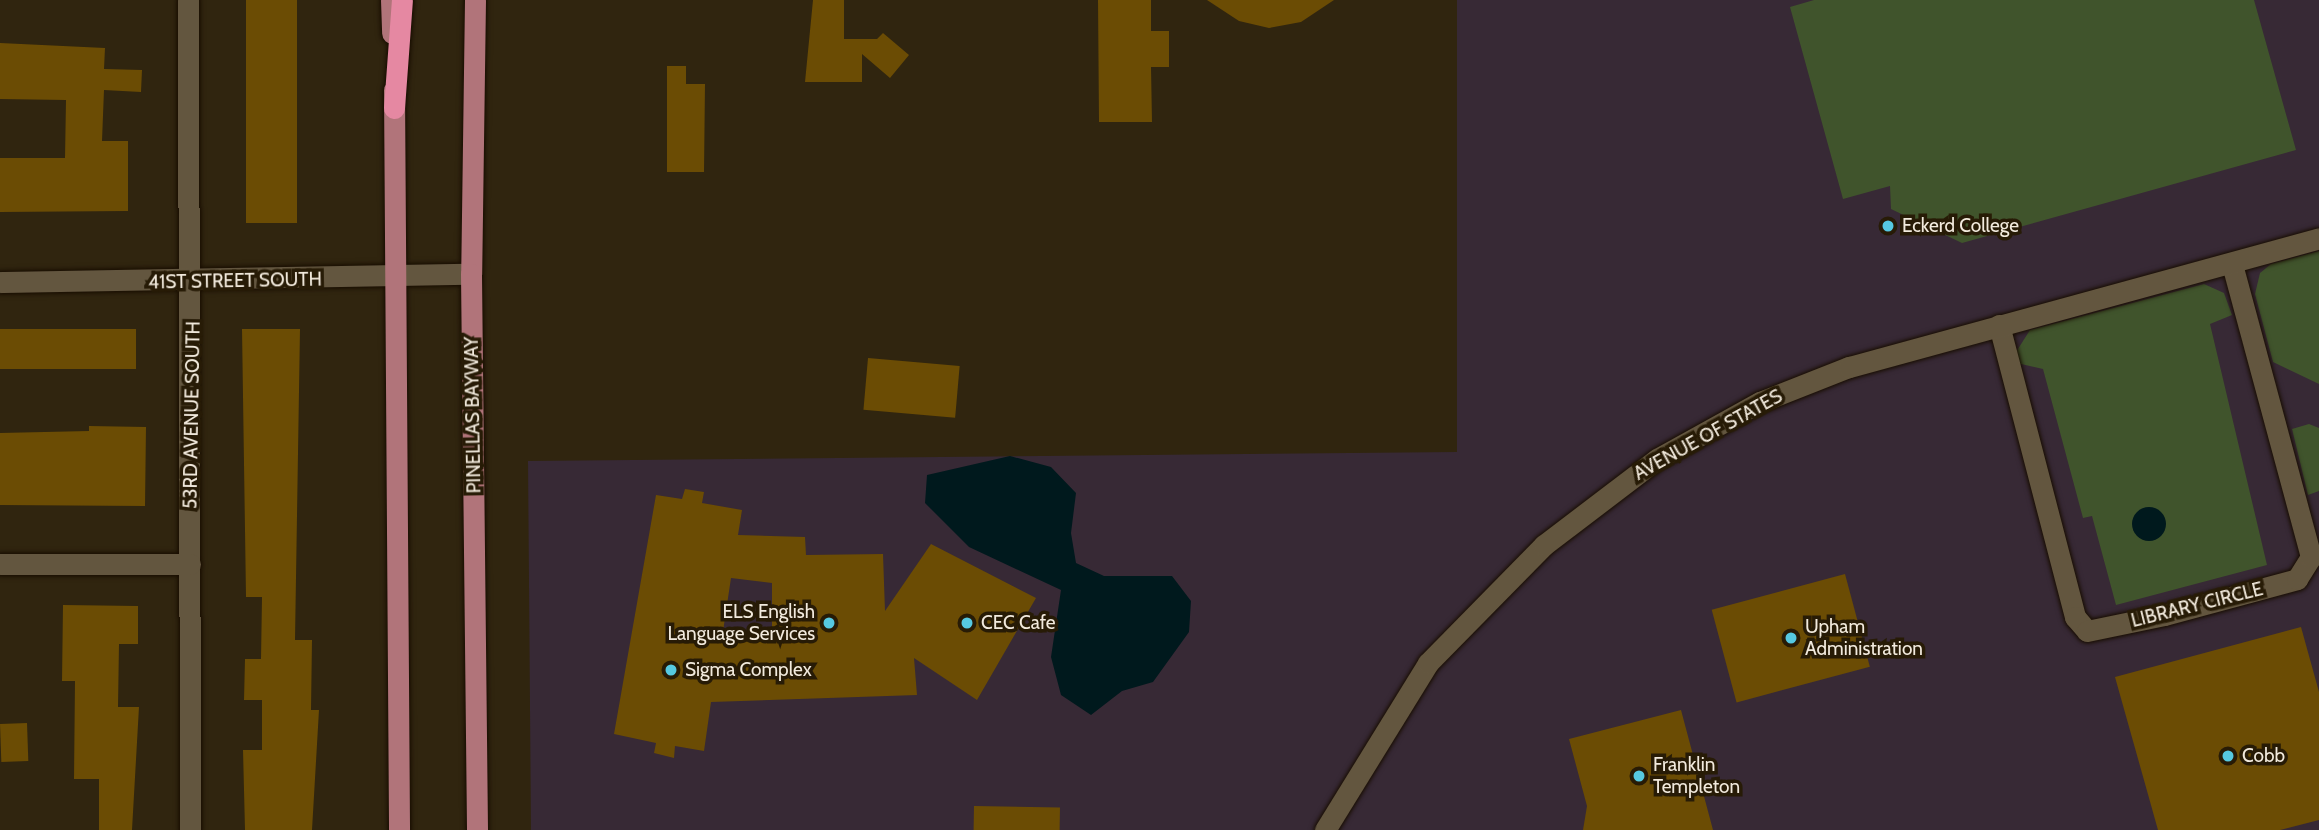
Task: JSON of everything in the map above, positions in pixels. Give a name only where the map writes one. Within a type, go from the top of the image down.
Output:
[{"type":"highway","points":[[394,108],[402,0]]},
{"type":"main road","points":[[391,0],[400,824]]},
{"type":"main road","name":"PINELLAS BAYWAY","points":[[475,0],[471,274],[477,830]]},
{"type":"street","name":"53RD AVENUE SOUTH","points":[[188,0],[193,283],[190,830]]},
{"type":"street","name":"AVENUE OF STATES","points":[[1325,830],[1428,663],[1544,545],[1616,486],[1760,402],[1849,367],[2319,238]]},
{"type":"street","name":"LIBRARY CIRCLE","points":[[2000,325],[2075,617],[2087,631],[2164,615],[2297,579],[2311,557],[2232,264]]},
{"type":"street","name":"41ST STREET SOUTH","points":[[0,282],[193,283],[471,274]]},
{"type":"street","points":[[0,564],[190,564]]},
{"type":"shaded area","name":"Eckerd College","points":[[1457,0],[2319,0],[2319,830],[531,830],[528,461],[1457,452]]},
{"type":"green space","points":[[1814,0],[2254,0],[2296,150],[1962,243],[1891,209],[1890,186],[1843,199],[1790,7]]},
{"type":"green space","points":[[2319,251],[2319,384],[2273,362],[2255,294],[2260,273],[2271,264]]},
{"type":"green space","points":[[2204,284],[2224,293],[2232,315],[2210,324],[2267,565],[2116,605],[2092,516],[2083,518],[2043,369],[2017,363],[2016,352],[2030,330]]},
{"type":"green space","points":[[2309,424],[2319,428],[2319,491],[2308,495],[2292,429]]},
{"type":"water","points":[[1010,456],[1051,467],[1076,493],[1071,533],[1076,563],[1104,576],[1172,576],[1191,601],[1189,632],[1153,682],[1122,691],[1091,715],[1061,695],[1051,657],[1061,590],[969,547],[925,503],[927,475]]},
{"type":"water","points":[[2149,507],[2161,512],[2166,524],[2161,536],[2149,541],[2137,536],[2132,524],[2137,512]]},
{"type":"building","points":[[246,0],[297,0],[297,223],[246,223]]},
{"type":"building","points":[[813,0],[844,0],[844,39],[877,39],[883,33],[909,55],[890,78],[862,54],[862,82],[805,82]]},
{"type":"building","points":[[1098,0],[1151,0],[1151,31],[1169,31],[1169,67],[1151,67],[1152,122],[1099,122]]},
{"type":"building","points":[[1207,0],[1334,0],[1301,22],[1269,28],[1239,21]]},
{"type":"building","points":[[0,43],[105,48],[104,69],[142,70],[141,92],[104,90],[102,141],[128,141],[128,211],[0,212],[0,158],[65,158],[66,100],[0,99]]},
{"type":"building","points":[[667,66],[686,66],[686,84],[705,84],[704,172],[667,172]]},
{"type":"building","points":[[0,329],[136,329],[136,369],[0,369]]},
{"type":"building","points":[[242,329],[300,329],[295,640],[312,640],[311,710],[319,710],[312,830],[245,830],[243,750],[262,750],[262,700],[244,700],[245,659],[261,659],[262,597],[246,597]]},
{"type":"building","points":[[868,358],[960,366],[955,418],[863,410]]},
{"type":"building","points":[[89,426],[146,427],[145,506],[0,505],[0,433],[89,431]]},
{"type":"building","points":[[685,489],[704,492],[702,503],[742,510],[738,535],[805,537],[806,555],[883,554],[885,611],[931,544],[1036,598],[977,700],[914,658],[917,695],[711,702],[704,751],[675,746],[674,758],[654,753],[656,743],[614,734],[656,495],[682,499]],"holes":[[[731,578],[772,583],[772,635],[722,638]]]},
{"type":"building","name":"Upham Administration","points":[[1845,574],[1870,667],[1737,702],[1712,610]]},
{"type":"building","points":[[63,605],[138,606],[138,644],[119,644],[118,707],[139,707],[132,830],[99,830],[99,779],[74,779],[75,681],[62,681]]},
{"type":"building","name":"Cobb","points":[[2301,627],[2319,692],[2319,820],[2280,830],[2158,830],[2115,677]]},
{"type":"building","name":"Franklin Templeton","points":[[1681,710],[1713,830],[1583,830],[1587,806],[1569,739]]},
{"type":"building","points":[[27,723],[28,761],[1,762],[0,724]]},
{"type":"building","points":[[974,806],[1060,808],[1060,830],[974,830]]},
{"type":"place","name":"Eckerd College","points":[[1888,226]]},
{"type":"place","name":"ELS English Language Services","points":[[829,623]]},
{"type":"place","name":"CEC Cafe","points":[[967,623]]},
{"type":"place","name":"Upham Administration","points":[[1791,638]]},
{"type":"place","name":"Sigma Complex","points":[[671,670]]},
{"type":"place","name":"Cobb","points":[[2228,756]]},
{"type":"place","name":"Franklin Templeton","points":[[1639,776]]}]
